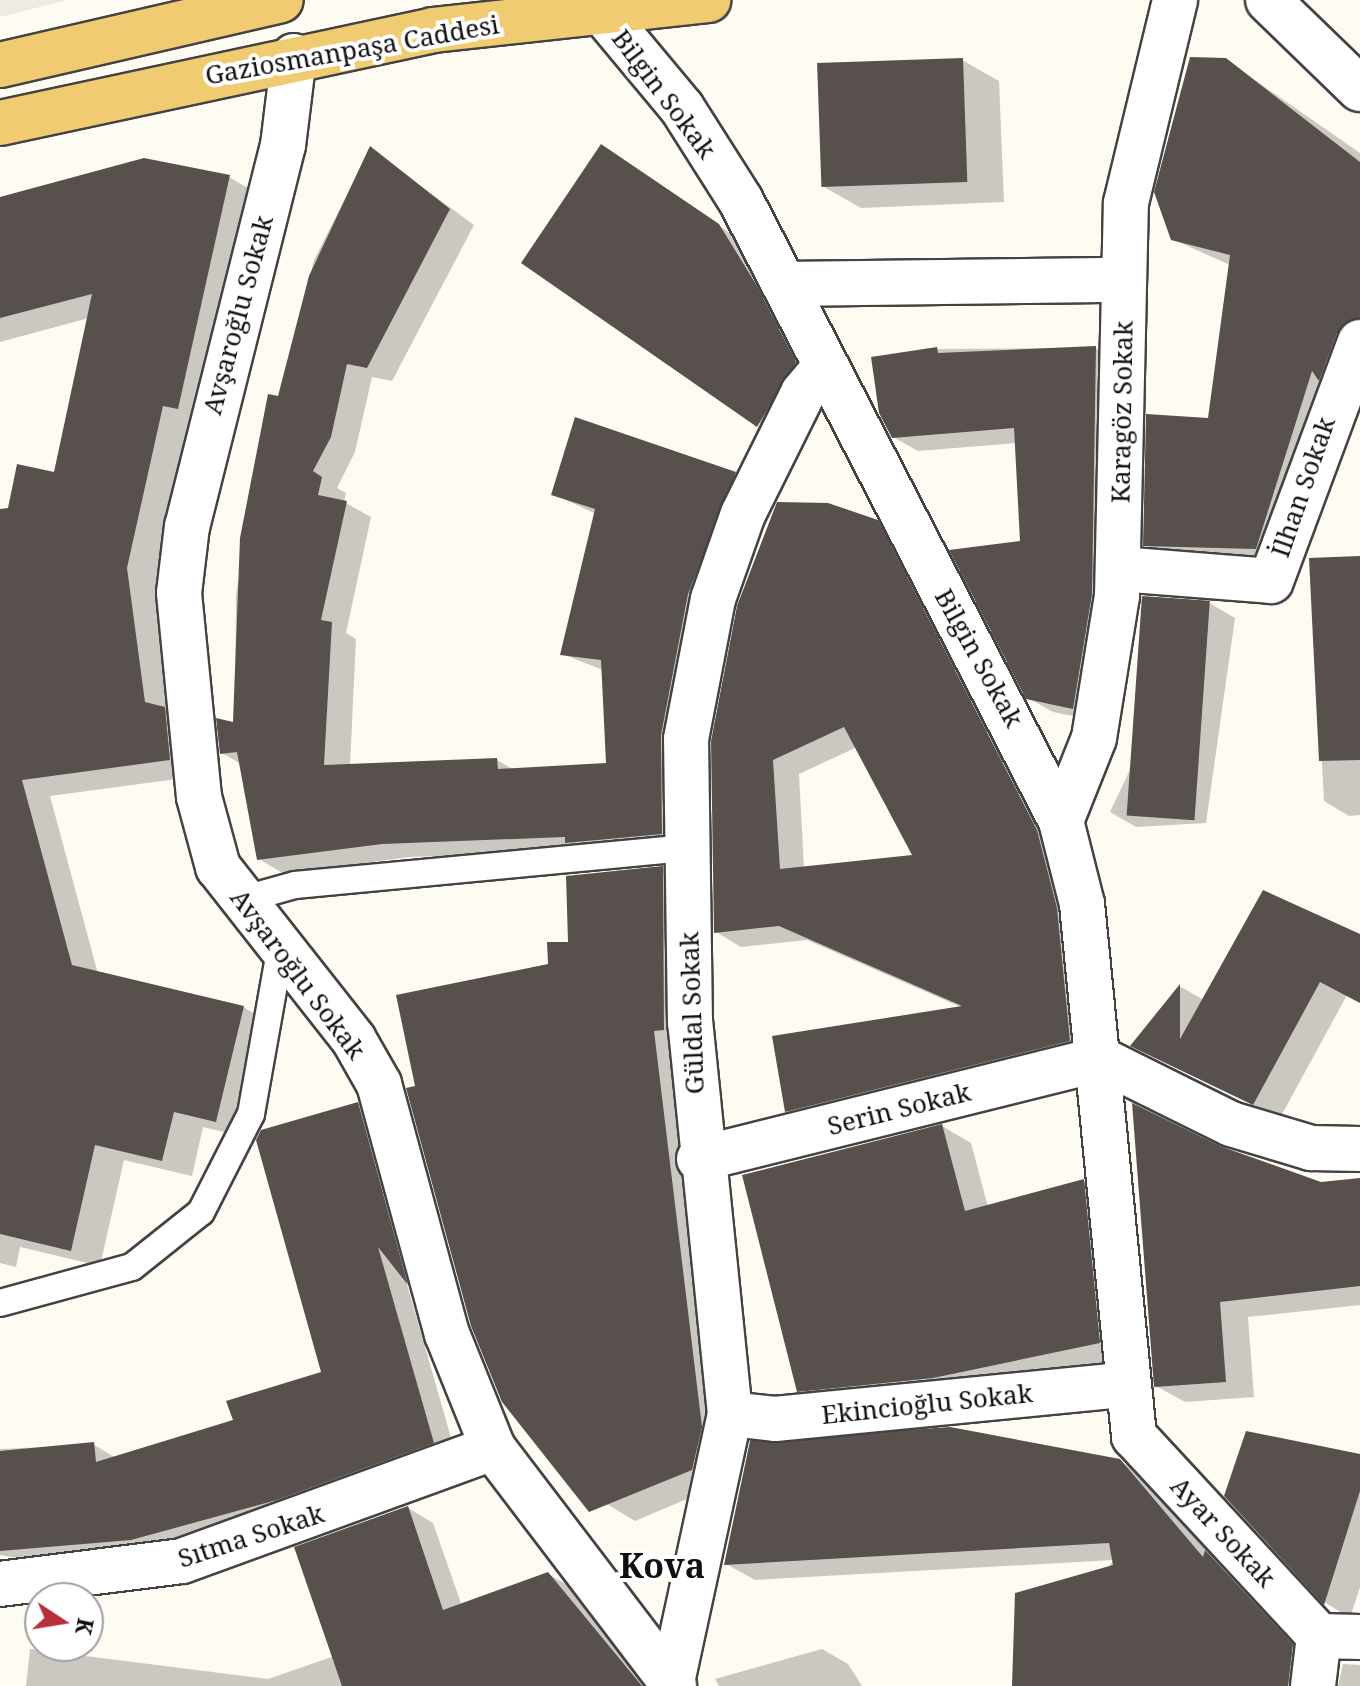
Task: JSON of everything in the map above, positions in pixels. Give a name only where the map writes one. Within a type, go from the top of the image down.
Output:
[{"type":"main road","points":[[0,65],[281,0]]},
{"type":"main road","name":"Gaziosmanpaşa Caddesi","points":[[0,123],[294,56],[433,30],[708,0]]},
{"type":"street","name":"Karagöz Sokak","points":[[1061,821],[1094,738],[1119,569],[1123,280],[1136,144],[1175,0]]},
{"type":"street","points":[[1268,0],[1360,89]]},
{"type":"street","name":"Bilgin Sokak","points":[[602,12],[682,108],[784,284],[1061,821],[1082,904],[1100,1059],[1124,1385]]},
{"type":"street","name":"Avşaroğlu Sokak","points":[[294,56],[283,145],[202,451],[179,593],[199,797],[218,867],[280,952],[354,1040],[379,1084],[447,1334],[493,1448],[673,1684]]},
{"type":"street","points":[[784,284],[1123,280]]},
{"type":"street","name":"İlhan Sokak","points":[[1119,569],[1271,581],[1360,342]]},
{"type":"street","name":"Güldal Sokak","points":[[673,1684],[730,1414],[699,1159],[686,739],[713,599],[772,450],[826,366]]},
{"type":"street","points":[[1100,1059],[1259,1134],[1311,1148],[1360,1149]]},
{"type":"street","name":"Serin Sokak","points":[[699,1159],[1100,1059]]},
{"type":"street","name":"Ekincioğlu Sokak","points":[[730,1414],[775,1419],[1124,1385]]},
{"type":"street","name":"Ayar Sokak","points":[[1124,1385],[1134,1436],[1339,1636]]},
{"type":"street","name":"Sıtma Sokak","points":[[0,1584],[182,1561],[493,1448]]},
{"type":"street","points":[[1313,1686],[1339,1636]]},
{"type":"lane","points":[[241,900],[295,885],[687,848]]},
{"type":"lane","points":[[0,1303],[132,1267],[201,1212],[251,1114],[280,952]]},
{"type":"shaded area","points":[[0,0],[67,0],[0,17]]},
{"type":"building","points":[[1190,57],[1226,58],[1360,162],[1360,318],[1337,333],[1319,381],[1312,371],[1256,549],[1143,546],[1146,414],[1208,418],[1230,255],[1171,240],[1154,192]]},
{"type":"building","points":[[963,58],[967,182],[821,187],[817,63]]},
{"type":"building","points":[[601,144],[719,224],[757,286],[796,362],[757,427],[521,263]]},
{"type":"building","points":[[370,146],[450,209],[367,368],[347,364],[331,437],[313,471],[322,477],[318,495],[347,501],[321,620],[332,622],[324,765],[497,758],[498,769],[606,763],[601,660],[560,655],[595,509],[551,495],[575,417],[736,472],[688,594],[661,735],[662,834],[565,843],[565,837],[382,844],[257,860],[237,752],[220,754],[216,718],[233,722],[240,538],[268,394],[278,396],[309,276]]},
{"type":"building","points":[[144,158],[230,175],[178,409],[163,406],[127,568],[145,702],[165,707],[170,760],[22,780],[72,965],[244,1006],[216,1122],[174,1112],[162,1161],[95,1145],[71,1251],[0,1234],[0,509],[8,508],[17,464],[54,472],[92,294],[0,318],[0,197]]},
{"type":"building","points":[[1096,346],[1092,594],[1073,709],[1026,699],[949,550],[1020,541],[1014,428],[892,438],[879,413],[871,357],[937,347],[938,353]]},
{"type":"building","points":[[777,502],[828,503],[878,520],[1037,830],[1057,908],[1070,1041],[785,1112],[772,1036],[962,1006],[779,926],[714,933],[711,741],[737,606]],"holes":[[[844,727],[912,855],[780,869],[773,760]]]},
{"type":"building","points":[[1360,556],[1360,760],[1319,761],[1309,558]]},
{"type":"building","points":[[1142,596],[1210,601],[1194,820],[1127,815]]},
{"type":"building","points":[[663,866],[664,1030],[654,1031],[702,1427],[692,1470],[589,1512],[502,1402],[471,1326],[406,1088],[415,1086],[396,995],[548,964],[547,942],[568,942],[566,876]]},
{"type":"building","points":[[1263,890],[1360,934],[1360,1003],[1320,982],[1253,1105],[1130,1046],[1180,984],[1180,1039]]},
{"type":"building","points":[[358,1102],[408,1285],[378,1247],[434,1443],[277,1500],[131,1540],[0,1551],[0,1451],[94,1442],[96,1462],[233,1420],[226,1401],[321,1372],[256,1140],[261,1130]]},
{"type":"building","points":[[1132,1103],[1220,1146],[1321,1182],[1360,1178],[1360,1286],[1220,1302],[1226,1382],[1154,1387]]},
{"type":"building","points":[[942,1124],[965,1211],[1084,1179],[1100,1343],[933,1378],[797,1392],[742,1175]]},
{"type":"building","points":[[950,1427],[1120,1459],[1203,1557],[1205,1550],[1293,1644],[1288,1686],[1012,1686],[1015,1593],[1113,1565],[1109,1543],[724,1565],[750,1441]]},
{"type":"building","points":[[1246,1431],[1360,1454],[1360,1491],[1324,1605],[1224,1496]]},
{"type":"building","points":[[408,1506],[443,1610],[548,1572],[642,1686],[342,1686],[294,1547]]},
{"type":"district","name":"Kova","points":[[662,1566]]}]
